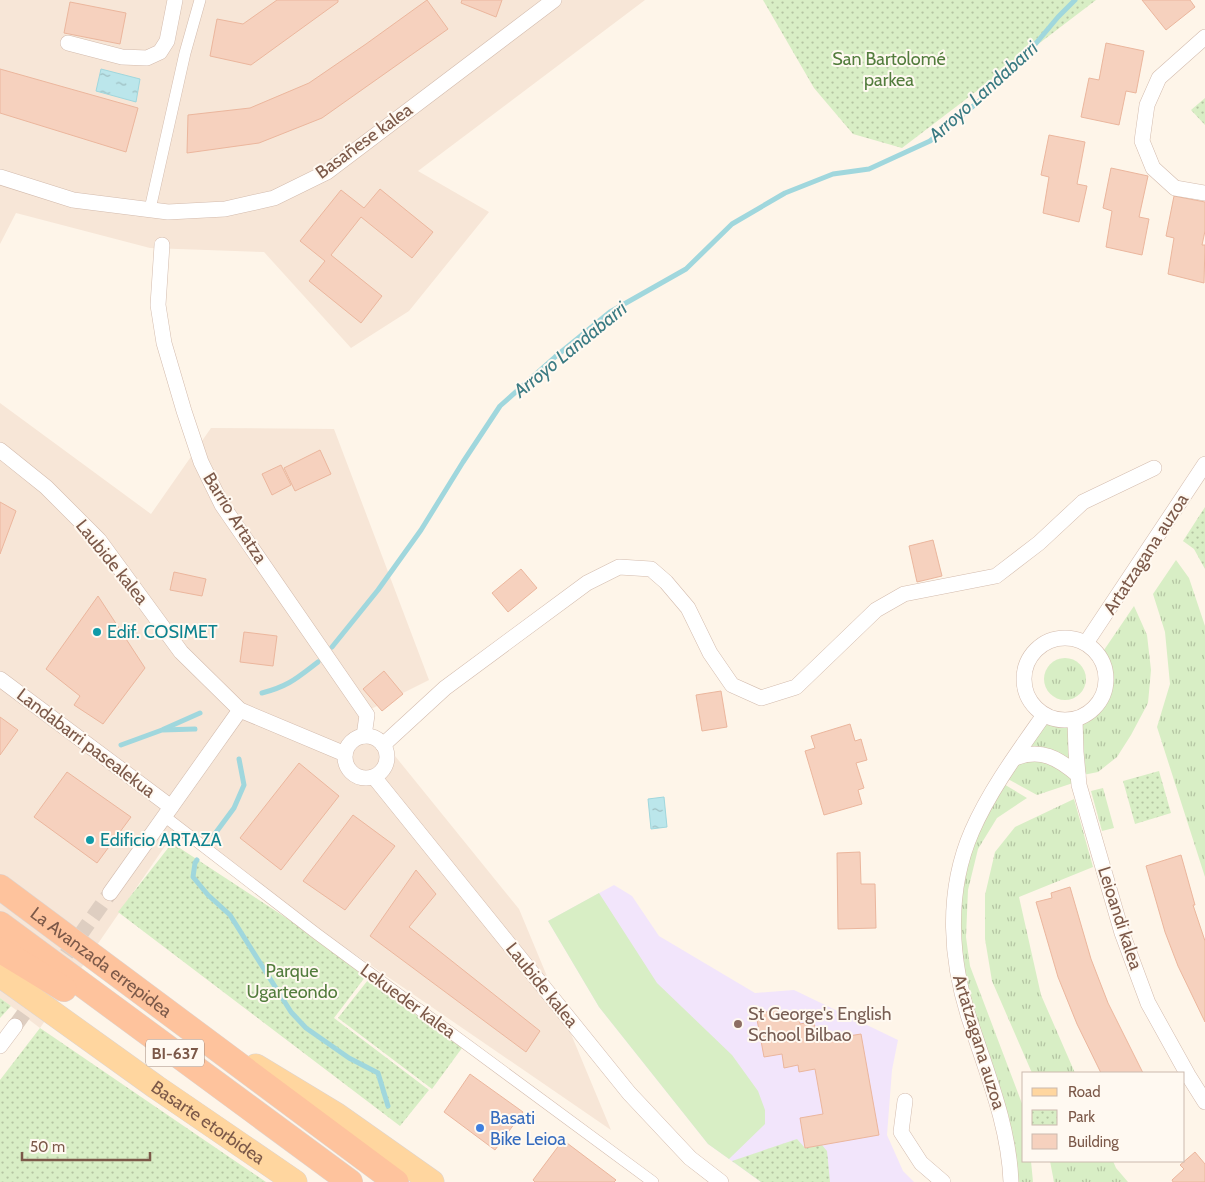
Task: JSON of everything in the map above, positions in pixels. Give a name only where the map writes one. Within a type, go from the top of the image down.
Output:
[{"type":"highway","points":[[0,869],[98,960]]},
{"type":"highway","name":"La Avanzada errepidea","points":[[0,887],[396,1182]]},
{"type":"highway","name":"La Avanzada errepidea","points":[[0,924],[350,1182]]},
{"type":"highway","points":[[0,950],[205,1075]]},
{"type":"main road","name":"Basarte etorbidea","points":[[0,975],[156,1088],[294,1182]]},
{"type":"main road","points":[[168,1012],[336,1115],[432,1182]]},
{"type":"street","points":[[68,43],[122,57],[147,58],[160,52],[166,41],[174,0]]},
{"type":"street","points":[[150,209],[185,53],[200,0]]},
{"type":"street","name":"Basañese kalea","points":[[0,177],[73,200],[168,212],[225,209],[274,198],[327,172],[554,0]]},
{"type":"street","points":[[1205,37],[1159,78],[1147,105],[1142,142],[1153,168],[1175,188],[1205,194]]},
{"type":"street","name":"Barrio Artatza","points":[[162,245],[159,314],[169,360],[201,462],[222,505],[367,716],[364,736]]},
{"type":"street","name":"Laubide kalea","points":[[0,450],[46,487],[99,540],[181,652],[240,710],[345,754]]},
{"type":"street","name":"Artatzagana auzoa","points":[[1086,644],[1205,464]]},
{"type":"street","points":[[383,745],[452,682],[587,583],[619,567],[651,569],[666,582],[688,608],[710,653],[732,685],[761,698],[796,687],[876,610],[904,594],[996,576],[1039,543],[1083,502],[1154,468]]},
{"type":"street","points":[[1071,638],[1086,644],[1096,651],[1103,661],[1106,685],[1102,697],[1096,707],[1086,715],[1075,720],[1064,721],[1044,715],[1031,704],[1024,689],[1024,673],[1029,658],[1040,646],[1055,639],[1071,638]]},
{"type":"street","name":"Landabarri pasealekua","points":[[0,679],[168,812]]},
{"type":"street","points":[[110,893],[240,710]]},
{"type":"street","name":"Artatzagana auzoa","points":[[1011,1182],[1011,1164],[1000,1110],[963,1000],[955,961],[954,924],[956,890],[969,839],[986,802],[1044,715]]},
{"type":"street","name":"Leioandi kalea","points":[[1075,720],[1078,775],[1081,791],[1122,932],[1148,1003],[1188,1076],[1205,1102]]},
{"type":"street","points":[[364,736],[371,737],[383,745],[386,750],[386,763],[380,774],[368,778],[355,776],[347,767],[345,754],[351,742],[364,736]]},
{"type":"street","points":[[1015,758],[1023,754],[1044,754],[1054,757],[1078,775]]},
{"type":"street","name":"Laubide kalea","points":[[374,777],[629,1093],[690,1158],[721,1182]]},
{"type":"street","name":"Lekueder kalea","points":[[168,812],[317,934],[653,1182]]},
{"type":"street","points":[[0,1046],[15,1026]]},
{"type":"street","points":[[905,1101],[901,1132],[921,1163],[943,1182]]},
{"type":"shaded area","points":[[0,0],[645,0],[418,171],[489,212],[409,311],[351,348],[264,252],[150,248],[16,213],[0,244]]},
{"type":"shaded area","points":[[0,403],[151,514],[211,428],[334,429],[429,680],[361,714],[519,909],[611,1130],[174,833],[40,1028],[0,998]]},
{"type":"shaded area","name":"St George's English School Bilbao","points":[[614,885],[632,896],[659,936],[755,993],[794,990],[898,1040],[892,1070],[887,1135],[903,1171],[914,1182],[761,1182],[708,1144],[599,1007],[548,921]]},
{"type":"green space","name":"San Bartolomé parkea","points":[[763,0],[1096,0],[902,148],[853,134],[814,88]]},
{"type":"green space","points":[[1205,98],[1205,125],[1191,110]]},
{"type":"green space","points":[[1205,507],[1205,569],[1194,549],[1183,541]]},
{"type":"green space","points":[[1176,560],[1189,578],[1205,626],[1205,877],[1157,727],[1170,684],[1165,632],[1153,594]]},
{"type":"green space","points":[[1134,606],[1147,635],[1151,670],[1148,703],[1117,757],[1098,772],[1083,775],[1079,722],[1095,714],[1108,696],[1110,673],[1102,653]]},
{"type":"green space","points":[[1069,658],[1077,661],[1083,667],[1086,679],[1083,691],[1077,697],[1061,700],[1053,697],[1047,691],[1044,675],[1047,667],[1053,661]]},
{"type":"green space","points":[[1044,719],[1070,724],[1074,766],[1024,750]]},
{"type":"green space","points":[[1044,757],[1076,782],[1037,795],[1006,778],[1017,760]]},
{"type":"green space","points":[[1159,771],[1171,813],[1135,824],[1123,781]]},
{"type":"green space","points":[[1002,783],[1027,798],[997,818],[978,849],[968,890],[966,937],[970,966],[1022,1104],[1022,1162],[1031,1162],[1033,1182],[1015,1182],[968,999],[958,942],[958,895],[966,860]]},
{"type":"green space","points":[[1103,788],[1114,828],[1102,831],[1091,791]]},
{"type":"green space","points":[[1074,799],[1093,867],[1019,897],[1041,995],[1075,1072],[1032,1072],[992,981],[985,939],[985,895],[995,852],[1015,827]]},
{"type":"green space","name":"Parque Ugarteondo","points":[[172,843],[369,972],[334,1018],[429,1090],[400,1126],[118,912]]},
{"type":"green space","points":[[599,893],[657,983],[732,1055],[758,1091],[765,1110],[765,1124],[729,1159],[708,1144],[599,1007],[548,921]]},
{"type":"green space","points":[[368,980],[462,1048],[432,1089],[338,1018]]},
{"type":"green space","points":[[0,998],[11,1006],[0,1018]]},
{"type":"green space","points":[[40,1028],[266,1182],[0,1182],[0,1080]]},
{"type":"green space","points":[[797,1139],[805,1148],[822,1145],[827,1151],[830,1182],[761,1182],[732,1161]]},
{"type":"green space","points":[[1050,1162],[1113,1162],[1128,1182],[1054,1182]]},
{"type":"water","points":[[101,69],[140,79],[136,102],[96,91]]},
{"type":"water","points":[[664,797],[667,827],[651,829],[648,799]]},
{"type":"building","points":[[277,0],[338,0],[338,2],[251,65],[210,56],[217,19],[243,24]]},
{"type":"building","points":[[427,0],[448,29],[322,118],[259,143],[187,153],[188,115],[250,108],[309,83]]},
{"type":"building","points":[[462,0],[502,0],[496,17],[461,3]]},
{"type":"building","points":[[1142,0],[1190,0],[1195,7],[1166,30]]},
{"type":"building","points":[[70,2],[126,13],[120,44],[64,33]]},
{"type":"building","points":[[1106,43],[1144,51],[1136,93],[1126,91],[1119,125],[1081,117],[1089,78],[1099,80]]},
{"type":"building","points":[[0,69],[138,108],[126,152],[0,113]]},
{"type":"building","points":[[1049,135],[1085,142],[1077,184],[1087,186],[1079,222],[1043,213],[1049,177],[1041,175]]},
{"type":"building","points":[[1111,168],[1148,176],[1139,217],[1149,219],[1142,255],[1106,247],[1112,211],[1103,208]]},
{"type":"building","points":[[380,189],[433,232],[412,258],[361,217],[331,255],[382,296],[361,323],[309,281],[325,261],[300,241],[341,190],[364,208]]},
{"type":"building","points":[[1174,196],[1205,202],[1205,231],[1202,245],[1205,245],[1204,283],[1168,274],[1174,238],[1166,236]]},
{"type":"building","points":[[320,450],[331,474],[295,491],[284,468]]},
{"type":"building","points":[[281,465],[291,485],[272,495],[262,474]]},
{"type":"building","points":[[0,502],[16,511],[0,554]]},
{"type":"building","points":[[933,540],[942,576],[917,582],[909,546]]},
{"type":"building","points":[[521,569],[537,588],[508,612],[492,593]]},
{"type":"building","points":[[174,572],[206,579],[202,596],[170,590]]},
{"type":"building","name":"Edif. COSIMET","points":[[98,596],[145,668],[103,724],[74,705],[80,696],[46,669]]},
{"type":"building","points":[[244,632],[277,636],[273,666],[240,662]]},
{"type":"building","points":[[384,671],[403,694],[382,711],[363,689]]},
{"type":"building","points":[[721,691],[727,727],[702,731],[696,695]]},
{"type":"building","points":[[0,717],[18,730],[0,755]]},
{"type":"building","points":[[850,724],[855,741],[861,739],[867,760],[856,763],[864,788],[858,790],[862,804],[824,815],[805,751],[815,748],[811,736]]},
{"type":"building","points":[[299,763],[339,796],[281,870],[240,838]]},
{"type":"building","name":"Edificio ARTAZA","points":[[67,772],[131,817],[97,863],[34,817]]},
{"type":"building","points":[[353,815],[395,846],[345,910],[303,881]]},
{"type":"building","points":[[860,852],[861,884],[875,884],[876,928],[838,929],[837,853]]},
{"type":"building","points":[[1181,855],[1195,905],[1193,905],[1205,941],[1205,1022],[1178,966],[1165,932],[1146,866]]},
{"type":"building","points":[[416,870],[436,894],[409,927],[540,1031],[526,1052],[370,936]]},
{"type":"building","points":[[1070,887],[1091,959],[1108,1003],[1142,1072],[1101,1072],[1077,1024],[1058,977],[1036,902],[1052,898],[1051,893]]},
{"type":"building","points":[[777,1010],[778,1017],[798,1013],[800,1024],[814,1021],[817,1041],[861,1034],[879,1135],[805,1148],[800,1118],[823,1114],[815,1069],[799,1072],[798,1065],[784,1068],[782,1054],[764,1057],[756,1014]]},
{"type":"building","points":[[470,1074],[523,1112],[495,1150],[444,1112]]},
{"type":"building","points":[[563,1140],[616,1180],[614,1182],[535,1182],[533,1180]]},
{"type":"building","points":[[1195,1152],[1205,1164],[1205,1182],[1173,1182],[1172,1180],[1184,1169],[1180,1165]]},
{"type":"waterway","name":"Arroyo Landabarri","points":[[332,647],[378,590],[421,530],[500,406],[555,357],[610,312],[686,269],[732,224],[785,193],[833,174],[869,169],[930,141],[977,103],[1022,60],[1075,0]]},
{"type":"waterway","name":"Arroyo Landabarri","points":[[262,693],[286,684],[318,662]]},
{"type":"waterway","name":"Arroyo Landabarri","points":[[164,729],[200,713]]},
{"type":"waterway","points":[[121,745],[162,730],[195,729]]},
{"type":"waterway","points":[[214,835],[234,808],[244,785],[239,759]]},
{"type":"waterway","points":[[197,860],[193,877],[208,895],[230,915],[291,1012],[306,1028],[349,1058],[378,1073],[388,1106]]},
{"type":"tunnel","points":[[53,973],[110,893]]},
{"type":"tunnel","points":[[15,1026],[38,994]]},
{"type":"place","name":"Edif. COSIMET","points":[[97,632]]},
{"type":"place","name":"Edificio ARTAZA","points":[[90,840]]},
{"type":"place","name":"St George's English School Bilbao","points":[[738,1024]]},
{"type":"place","name":"Basati Bike Leioa","points":[[480,1128]]}]
